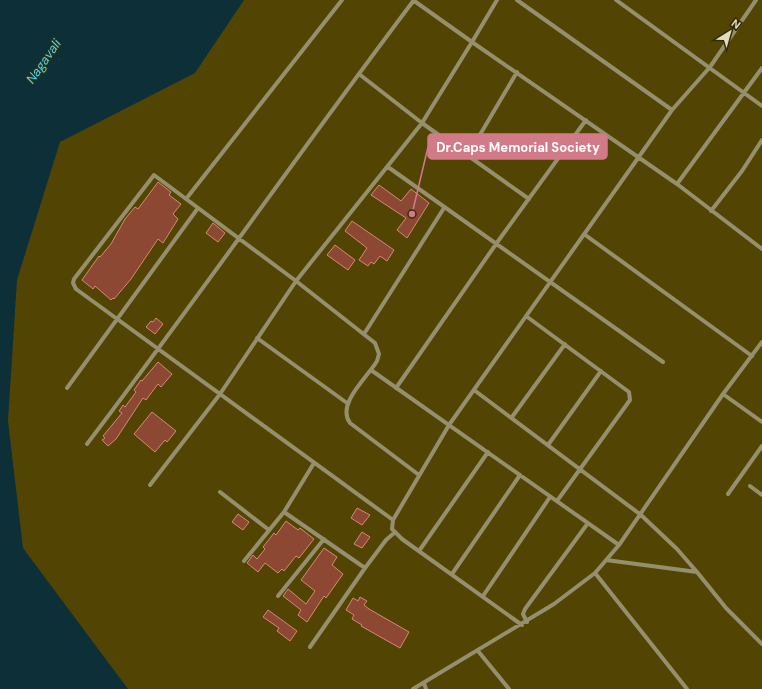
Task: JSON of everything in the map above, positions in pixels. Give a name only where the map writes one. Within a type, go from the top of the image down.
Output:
[{"type":"street","points":[[186,199],[342,0]]},
{"type":"street","points":[[87,444],[158,350],[238,238],[413,0],[677,184],[762,249]]},
{"type":"street","points":[[150,485],[220,394],[296,281],[422,123],[498,0]]},
{"type":"street","points":[[517,0],[672,110]]},
{"type":"street","points":[[616,0],[762,106]]},
{"type":"street","points":[[522,625],[394,532],[391,525],[449,425],[672,110],[710,67],[756,0]]},
{"type":"street","points":[[677,184],[762,68]]},
{"type":"street","points":[[468,155],[517,72]]},
{"type":"street","points":[[359,74],[422,123],[529,199]]},
{"type":"street","points":[[396,388],[496,244],[586,120]]},
{"type":"street","points":[[711,211],[742,171],[762,140]]},
{"type":"street","points":[[388,167],[663,362]]},
{"type":"street","points":[[393,520],[76,289],[73,283],[74,278],[154,175],[296,281],[375,343],[378,349],[377,361],[347,403],[345,413],[350,423],[419,476]]},
{"type":"street","points":[[67,388],[198,208]]},
{"type":"street","points":[[364,334],[444,208]]},
{"type":"street","points":[[584,234],[752,356]]},
{"type":"street","points":[[526,316],[629,392],[630,400],[557,502]]},
{"type":"street","points":[[257,338],[347,403]]},
{"type":"street","points":[[413,689],[527,622],[578,588],[595,574],[641,515],[724,394],[762,342]]},
{"type":"street","points":[[512,418],[565,344]]},
{"type":"street","points":[[371,370],[619,545]]},
{"type":"street","points":[[548,445],[601,371]]},
{"type":"street","points":[[474,390],[641,515],[677,548],[726,608],[762,644]]},
{"type":"street","points":[[724,394],[762,422]]},
{"type":"street","points":[[728,494],[762,446]]},
{"type":"street","points":[[419,551],[488,452]]},
{"type":"street","points":[[244,561],[284,512],[314,463]]},
{"type":"street","points":[[452,574],[520,475]]},
{"type":"street","points":[[750,486],[762,494]]},
{"type":"street","points":[[220,492],[269,530]]},
{"type":"street","points":[[483,596],[550,497]]},
{"type":"street","points":[[284,512],[365,568]]},
{"type":"street","points":[[527,622],[524,614],[525,609],[588,523]]},
{"type":"street","points":[[310,647],[365,568],[386,540],[394,532]]},
{"type":"street","points":[[278,596],[324,539]]},
{"type":"street","points":[[606,560],[697,572]]},
{"type":"street","points":[[595,574],[687,689]]},
{"type":"street","points":[[478,651],[509,689]]},
{"type":"street","points":[[424,683],[426,689]]},
{"type":"water","name":"Nagavali","points":[[0,0],[244,0],[195,73],[60,142],[17,280],[8,421],[23,548],[128,689],[0,689]]},
{"type":"building","points":[[158,182],[171,192],[169,195],[181,204],[173,214],[178,219],[163,243],[158,239],[131,279],[114,299],[113,298],[111,300],[95,286],[93,289],[82,280],[99,256],[100,257],[111,244],[125,219],[135,207],[138,209]]},
{"type":"building","points":[[379,185],[401,201],[411,189],[429,203],[407,238],[397,230],[406,218],[371,195]]},
{"type":"building","points":[[352,221],[394,250],[387,261],[380,256],[374,264],[371,262],[368,266],[359,260],[367,248],[345,231]]},
{"type":"building","points":[[213,223],[225,233],[218,242],[206,233]]},
{"type":"building","points":[[335,245],[355,260],[348,270],[327,255]]},
{"type":"building","points":[[156,318],[163,324],[155,334],[146,327]]},
{"type":"building","points":[[158,362],[172,374],[161,387],[158,384],[146,400],[143,398],[116,439],[108,446],[102,440],[105,438],[103,436],[122,413],[119,411],[123,405],[125,407],[136,392],[134,390],[141,380],[142,381]]},
{"type":"building","points":[[152,412],[176,431],[167,442],[165,440],[155,452],[134,434]]},
{"type":"building","points":[[357,508],[370,515],[362,525],[351,518]]},
{"type":"building","points":[[238,514],[249,522],[243,530],[232,522]]},
{"type":"building","points":[[286,521],[298,530],[300,528],[314,539],[299,558],[296,556],[284,571],[282,569],[278,573],[265,563],[258,572],[247,563],[253,555],[257,559],[265,549],[263,547],[274,533],[276,535]]},
{"type":"building","points":[[362,532],[370,537],[362,548],[354,544]]},
{"type":"building","points":[[324,548],[337,557],[332,565],[343,574],[326,598],[324,596],[307,622],[298,615],[301,610],[283,596],[288,589],[306,604],[315,591],[301,580]]},
{"type":"building","points":[[360,597],[367,601],[364,605],[369,609],[409,632],[400,648],[361,626],[362,625],[352,619],[354,615],[346,610],[353,598],[358,601]]},
{"type":"building","points":[[268,610],[297,631],[290,641],[277,631],[279,628],[263,617]]},
{"type":"place","name":"Dr.Caps Memorial Society","points":[[412,214]]}]
